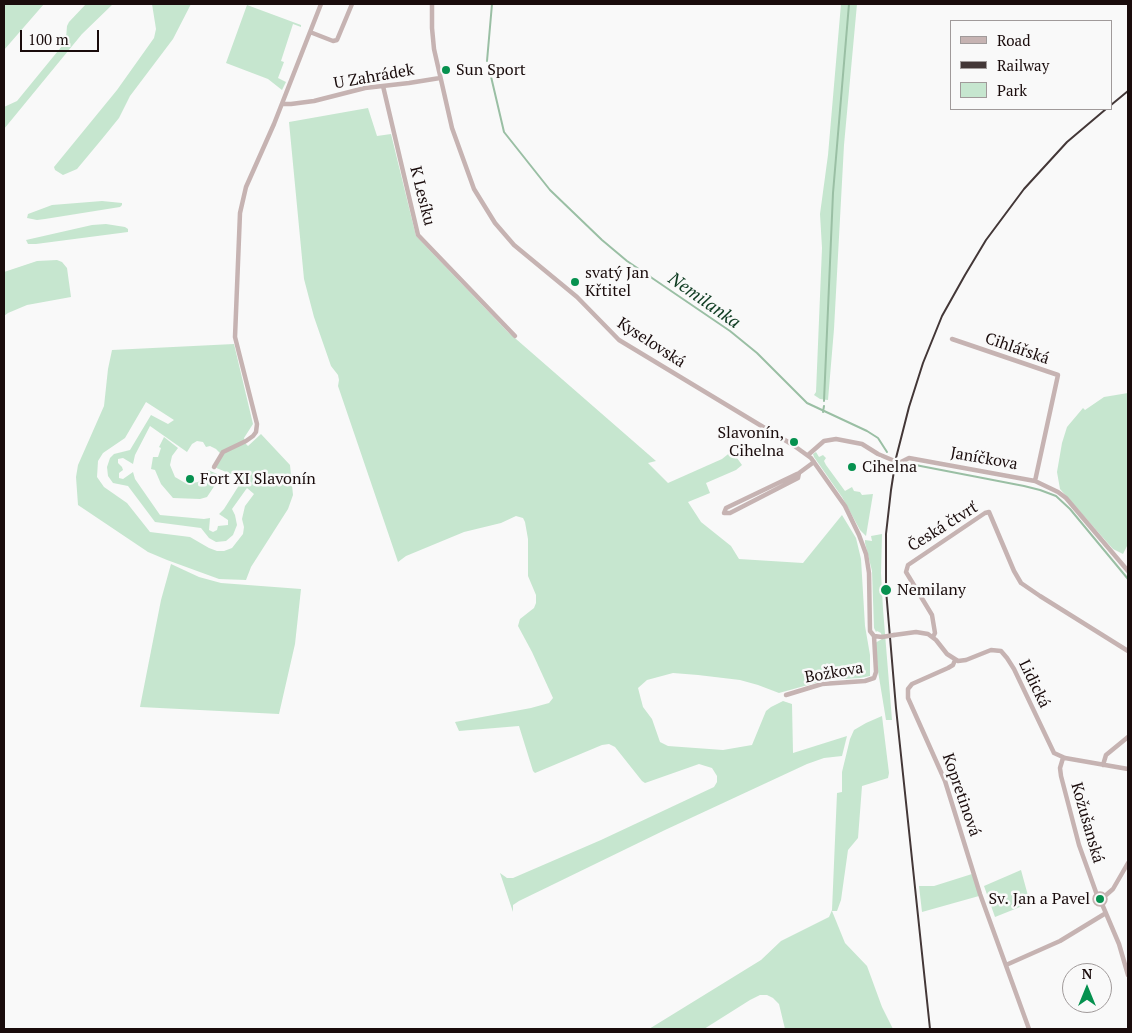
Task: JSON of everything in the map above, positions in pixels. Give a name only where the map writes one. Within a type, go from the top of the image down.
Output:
[{"type":"street","points":[[214,467],[223,452],[246,441],[256,432],[257,424],[235,337],[240,213],[246,187],[283,104],[321,4]]},
{"type":"street","points":[[310,32],[333,41],[337,40],[352,4]]},
{"type":"street","name":"Kyselovská","points":[[432,4],[432,39],[452,128],[474,189],[491,217],[514,245],[577,297],[619,340],[808,455],[848,510],[864,549],[870,580],[869,627],[874,636]]},
{"type":"street","name":"U Zahrádek","points":[[283,104],[314,100],[359,89],[440,78]]},
{"type":"street","name":"K Lesíku","points":[[383,86],[418,235],[516,336]]},
{"type":"street","name":"Cihlářská","points":[[952,339],[1058,375],[1035,481]]},
{"type":"street","name":"Janíčkova","points":[[808,455],[824,441],[836,439],[862,444],[889,459],[899,462],[909,458],[1035,481],[1066,498],[1128,571]]},
{"type":"street","points":[[799,472],[798,478],[730,513],[724,512],[726,508],[799,472],[814,462]]},
{"type":"street","name":"Česká čtvrť","points":[[933,638],[935,633],[932,615],[906,572],[908,565],[989,512],[1014,571],[1022,582],[1044,599],[1128,651]]},
{"type":"street","points":[[874,636],[921,632],[933,638],[946,654],[955,660]]},
{"type":"street","name":"Božkova","points":[[786,695],[822,684],[865,681],[874,678],[876,672],[874,636]]},
{"type":"street","name":"Lidická","points":[[955,660],[966,660],[993,649],[1003,653],[1014,669],[1051,750],[1062,758]]},
{"type":"street","name":"Kopretinová","points":[[955,660],[946,669],[912,684],[908,689],[908,698],[945,781],[980,894],[1029,1029]]},
{"type":"street","points":[[1103,765],[1106,754],[1128,736]]},
{"type":"street","points":[[1062,758],[1128,769]]},
{"type":"street","name":"Kožušanská","points":[[1062,758],[1061,776],[1079,845],[1097,894],[1095,901],[1097,904],[1102,904],[1120,944],[1128,975]]},
{"type":"street","points":[[1104,896],[1113,889],[1128,863]]},
{"type":"street","points":[[1097,894],[1104,896]]},
{"type":"street","points":[[1102,904],[1106,901],[1104,896]]},
{"type":"street","points":[[1006,965],[1060,941],[1106,913]]},
{"type":"green space","points":[[4,4],[44,4],[4,50]]},
{"type":"green space","points":[[86,4],[113,4],[82,34],[4,129],[4,107],[17,101],[62,46],[66,39],[69,22]]},
{"type":"green space","points":[[152,4],[191,4],[173,39],[130,96],[119,118],[77,169],[63,175],[55,170],[54,167],[117,90],[154,38],[156,29]]},
{"type":"green space","points":[[841,4],[857,4],[844,145],[834,329],[828,400],[820,399],[814,395],[816,392],[822,248],[820,214],[828,155]]},
{"type":"green space","points":[[247,5],[301,25],[301,27],[293,24],[281,61],[284,62],[278,78],[286,82],[282,90],[268,79],[226,63]]},
{"type":"green space","points":[[368,108],[377,136],[391,134],[416,236],[508,332],[656,461],[648,463],[668,483],[722,459],[732,451],[742,465],[736,470],[706,483],[710,493],[688,502],[701,522],[731,546],[739,559],[803,563],[842,515],[856,538],[861,559],[865,626],[870,655],[870,676],[826,680],[779,693],[740,680],[673,673],[647,680],[638,688],[643,707],[652,719],[660,742],[668,746],[723,750],[752,745],[766,711],[783,701],[792,704],[793,753],[847,736],[842,756],[824,758],[807,764],[665,830],[519,901],[513,905],[513,912],[500,873],[507,878],[513,878],[601,840],[714,787],[717,782],[717,776],[712,768],[699,764],[645,783],[615,747],[609,744],[602,745],[535,773],[519,726],[459,731],[455,722],[531,708],[549,703],[553,698],[518,626],[520,619],[534,608],[536,603],[536,595],[528,576],[528,539],[523,518],[516,516],[501,523],[464,532],[406,556],[398,562],[338,386],[338,375],[331,366],[314,317],[304,279],[289,122]]},
{"type":"green space","points":[[102,201],[122,203],[122,205],[120,207],[45,219],[27,218],[28,214],[52,205]]},
{"type":"green space","points":[[106,224],[125,227],[128,229],[128,232],[36,244],[28,244],[26,240],[92,225]]},
{"type":"green space","points":[[57,260],[62,262],[67,268],[71,297],[27,305],[4,316],[4,272],[37,261]]},
{"type":"green space","points":[[234,344],[253,424],[244,438],[246,444],[248,446],[261,434],[290,465],[293,495],[288,509],[251,567],[246,580],[219,579],[148,552],[78,505],[76,477],[78,465],[104,406],[112,350]],"holes":[[[146,402],[174,420],[168,424],[151,415],[130,450],[114,454],[110,458],[107,467],[108,476],[113,483],[128,486],[155,522],[201,528],[209,538],[216,542],[226,541],[233,535],[237,525],[232,509],[247,488],[254,494],[245,506],[242,519],[243,534],[232,548],[217,551],[190,537],[150,532],[127,503],[104,487],[97,477],[98,461],[103,453],[125,438]],[[150,426],[187,452],[192,444],[197,441],[203,442],[206,447],[210,446],[216,449],[221,454],[214,467],[243,479],[219,514],[228,520],[228,525],[218,526],[217,530],[213,532],[209,530],[210,518],[160,515],[135,479],[133,472],[123,479],[119,478],[119,473],[123,470],[118,463],[118,459],[123,458],[133,464],[135,455]]]},
{"type":"green space","points":[[1128,393],[1128,544],[1123,554],[1113,549],[1060,489],[1057,472],[1067,427],[1083,408],[1085,410],[1104,397]]},
{"type":"green space","points":[[164,437],[178,448],[172,456],[170,465],[175,477],[187,484],[198,482],[203,479],[208,470],[224,477],[221,483],[217,482],[207,497],[200,499],[173,498],[161,484],[155,470],[151,469],[153,457],[158,457],[161,448],[159,447]]},
{"type":"green space","points":[[816,452],[819,457],[823,455],[826,458],[824,461],[826,465],[845,491],[852,487],[854,491],[860,492],[862,495],[873,494],[866,536],[860,530],[842,497],[814,457],[813,454]]},
{"type":"green space","points":[[882,534],[881,573],[892,720],[886,720],[878,671],[875,643],[882,639],[881,633],[876,632],[874,628],[872,571],[865,543],[865,540],[872,541],[871,536]]},
{"type":"green space","points":[[171,564],[199,577],[221,583],[301,589],[295,644],[279,714],[140,707],[161,600]]},
{"type":"green space","points":[[882,716],[888,778],[862,786],[858,838],[848,850],[841,900],[837,911],[832,911],[845,943],[867,966],[882,1007],[893,1029],[785,1029],[779,1004],[767,995],[760,995],[704,1029],[649,1029],[761,960],[781,941],[829,917],[832,910],[837,793],[842,792],[842,772],[850,739],[854,730]]},
{"type":"green space","points":[[1021,870],[1030,903],[995,917],[984,886]]},
{"type":"green space","points":[[972,874],[979,896],[922,912],[919,886],[934,886]]},
{"type":"waterway","name":"Nemilanka","points":[[487,61],[492,4]]},
{"type":"waterway","points":[[824,401],[833,193],[849,4]]},
{"type":"waterway","name":"Nemilanka","points":[[489,68],[504,132],[550,190],[602,240],[627,261],[730,331],[757,353],[807,403],[867,431],[878,438],[887,452]]},
{"type":"waterway","name":"Nemilanka","points":[[823,412],[824,406]]},
{"type":"waterway","name":"Nemilanka","points":[[905,463],[1024,486],[1056,496],[1070,509],[1128,579]]},
{"type":"railway","points":[[1112,104],[1128,91]]},
{"type":"railway","points":[[930,1029],[896,708],[886,590],[886,534],[896,458],[923,363],[942,316],[986,240],[1024,189],[1067,142],[1105,110]]},
{"type":"place","name":"Sun Sport","points":[[446,70]]},
{"type":"place","name":"svatý Jan Křtitel","points":[[575,282]]},
{"type":"place","name":"Slavonín, Cihelna","points":[[794,442]]},
{"type":"place","name":"Cihelna","points":[[852,467]]},
{"type":"place","name":"Fort XI Slavonín","points":[[190,479]]},
{"type":"place","name":"Nemilany","points":[[886,590]]},
{"type":"place","name":"Sv. Jan a Pavel","points":[[1100,899]]}]
